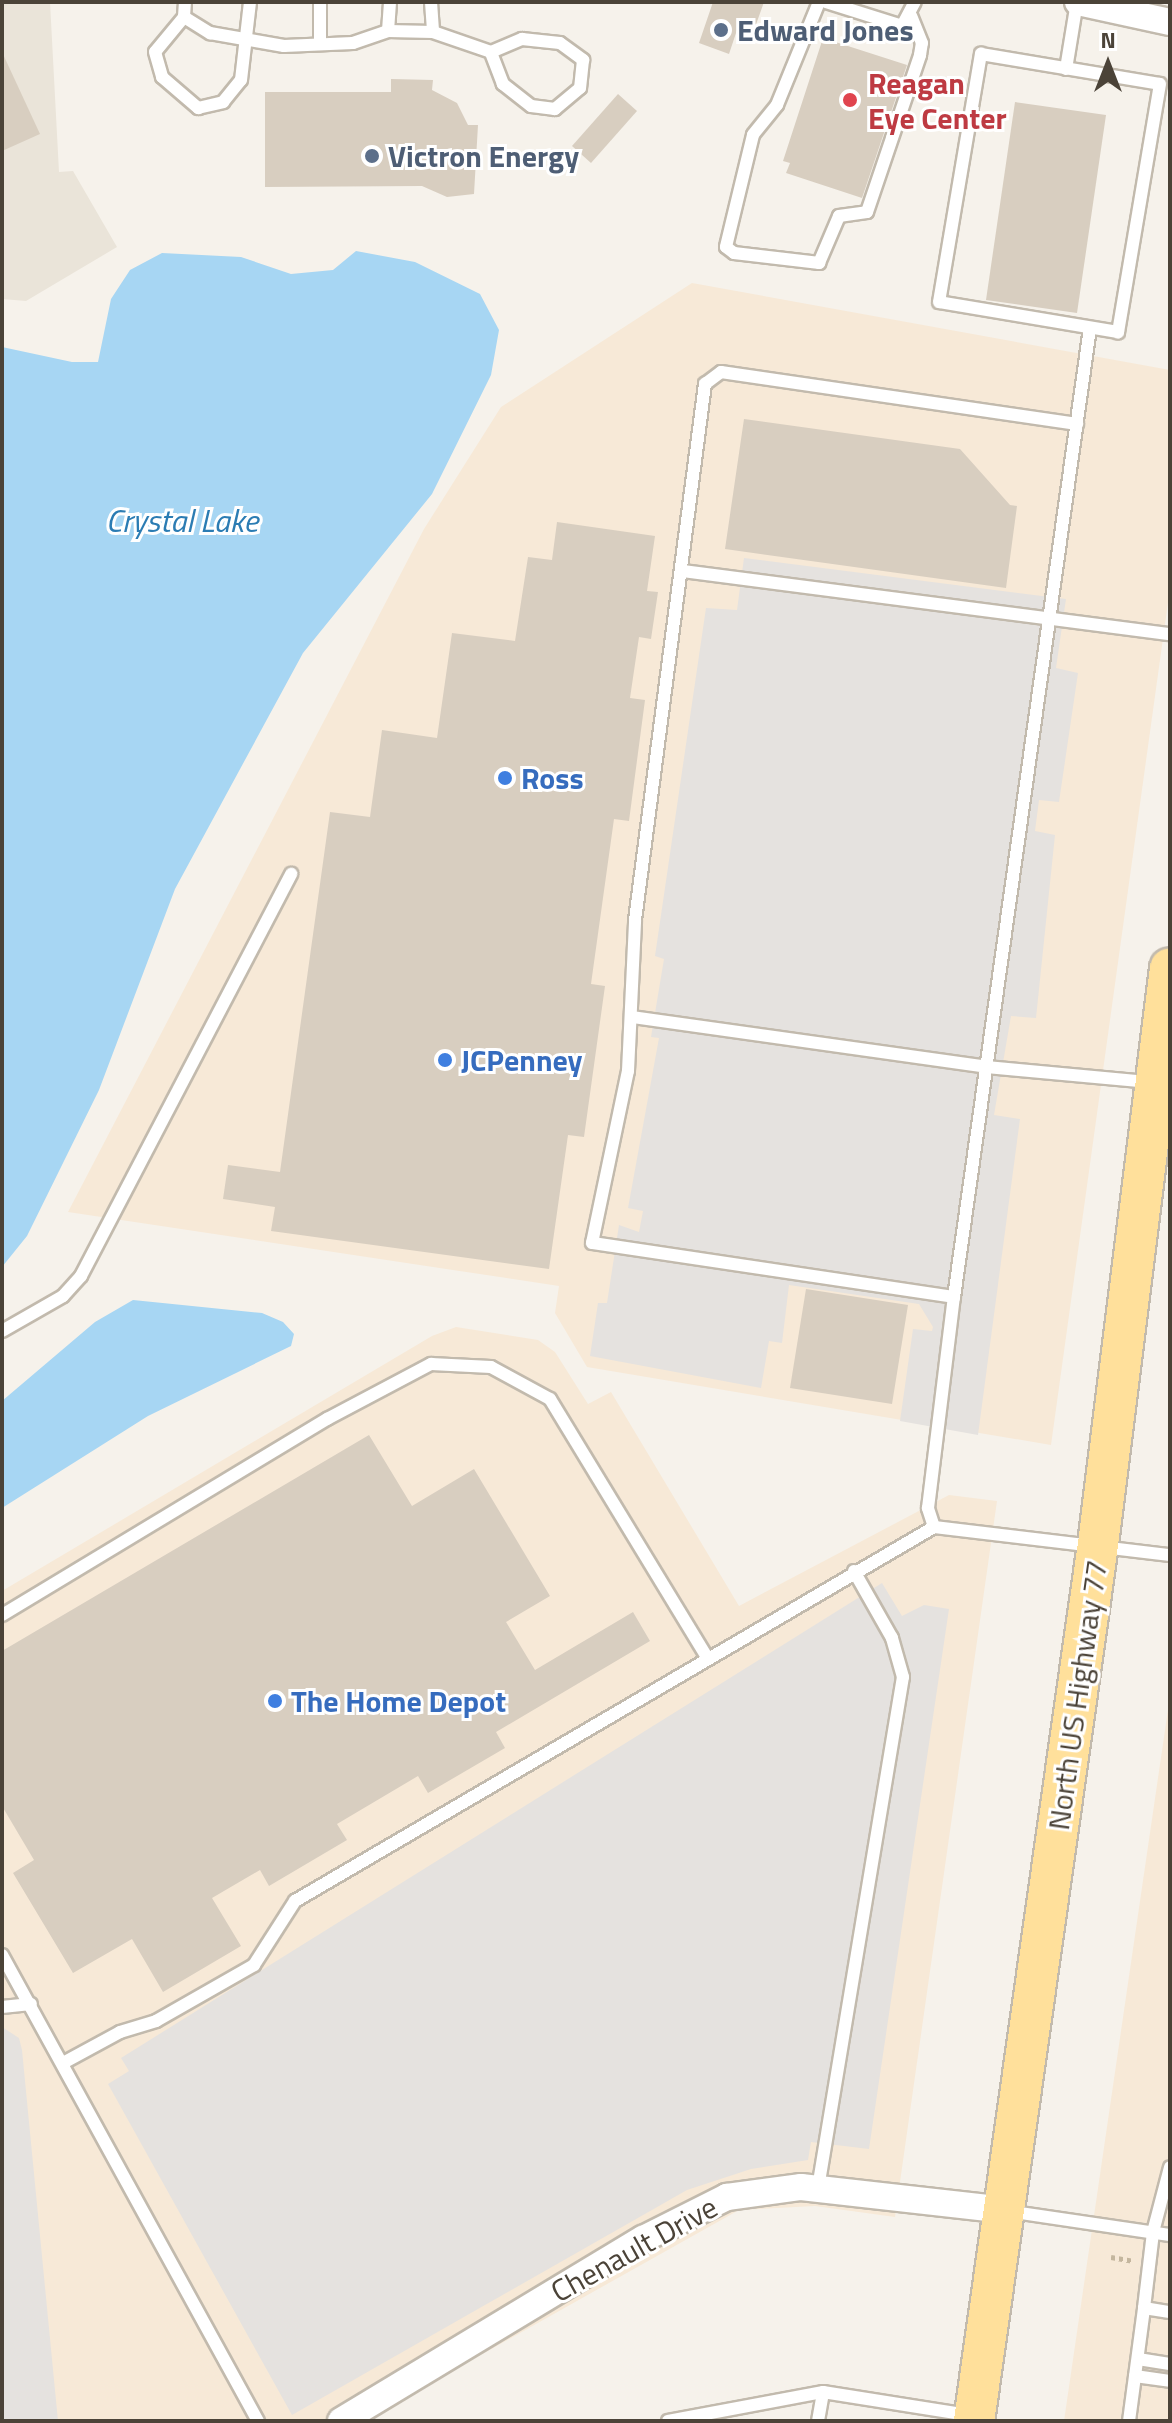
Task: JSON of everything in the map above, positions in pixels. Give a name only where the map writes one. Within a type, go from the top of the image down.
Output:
[{"type":"main road","name":"North US Highway 77","points":[[975,2418],[1162,1083],[1170,968]]},
{"type":"street","points":[[1077,2],[1170,22]]},
{"type":"street","name":"Chenault Drive","points":[[341,2421],[643,2239],[727,2197],[818,2188],[1006,2210]]},
{"type":"lane","points":[[185,2],[184,17],[155,52],[162,77],[198,108],[223,102],[241,80],[250,40],[250,2]]},
{"type":"lane","points":[[320,2],[320,44]]},
{"type":"lane","points":[[388,31],[390,2]]},
{"type":"lane","points":[[431,2],[433,32]]},
{"type":"lane","points":[[819,2],[777,105],[753,135],[726,247],[734,253],[819,263],[839,216],[867,212],[920,55],[922,43],[911,16]]},
{"type":"lane","points":[[826,2],[902,26],[911,16],[915,2]]},
{"type":"lane","points":[[1066,69],[1077,2]]},
{"type":"lane","points":[[184,17],[210,33],[250,40],[353,43],[388,31],[433,32],[491,52],[522,39],[560,43],[583,60],[580,88],[555,109],[531,106],[503,84],[491,52]]},
{"type":"lane","points":[[981,54],[1160,84],[1118,332],[1090,328],[939,302],[981,54]]},
{"type":"lane","points":[[934,1527],[928,1508],[954,1297],[1090,328]]},
{"type":"lane","points":[[954,1297],[592,1243],[624,1094],[632,1017],[635,920],[683,571],[705,384],[721,372],[1077,424]]},
{"type":"lane","points":[[683,571],[1170,634]]},
{"type":"lane","points":[[2,1331],[63,1296],[81,1276],[291,874]]},
{"type":"lane","points":[[632,1017],[987,1067],[1162,1083]]},
{"type":"lane","points":[[2,1615],[327,1419],[431,1364],[491,1367],[550,1399],[707,1657]]},
{"type":"lane","points":[[63,2063],[120,2032],[156,2021],[254,1965],[295,1901],[707,1657],[934,1527],[1098,1544],[1170,1555]]},
{"type":"lane","points":[[818,2188],[903,1677],[892,1638],[854,1571]]},
{"type":"lane","points":[[2,1955],[258,2421]]},
{"type":"lane","points":[[2,2007],[31,2004]]},
{"type":"lane","points":[[1129,2421],[1153,2232],[1170,2167]]},
{"type":"lane","points":[[1006,2210],[1170,2235]]},
{"type":"lane","points":[[1144,2308],[1170,2312]]},
{"type":"lane","points":[[1138,2359],[1170,2364]]},
{"type":"lane","points":[[1135,2376],[1170,2381]]},
{"type":"lane","points":[[668,2421],[823,2392],[975,2418]]},
{"type":"lane","points":[[818,2421],[823,2392]]},
{"type":"shaded area","points":[[2,2],[50,2],[59,172],[73,171],[117,247],[26,301],[2,299]]},
{"type":"shaded area","points":[[692,283],[1170,370],[1170,588],[1051,1445],[587,1367],[555,1313],[559,1286],[68,1212],[424,529],[501,407]]},
{"type":"shaded area","points":[[744,558],[1066,599],[1056,668],[1078,673],[1059,802],[1039,800],[1035,831],[1055,835],[1036,1018],[1011,1016],[994,1115],[1020,1119],[978,1435],[900,1421],[913,1329],[932,1331],[933,1327],[919,1304],[789,1285],[782,1343],[769,1341],[761,1388],[590,1356],[598,1303],[607,1303],[619,1225],[639,1232],[643,1211],[628,1208],[659,1038],[651,1037],[664,959],[655,956],[706,608],[737,610]]},
{"type":"shaded area","points":[[456,1327],[538,1340],[555,1352],[588,1404],[611,1392],[739,1606],[949,1495],[997,1501],[895,2217],[815,2206],[739,2210],[363,2421],[2,2421],[2,1591],[432,1336]]},
{"type":"shaded area","points":[[882,1583],[902,1616],[924,1605],[949,1609],[869,2149],[811,2142],[808,2160],[751,2169],[687,2190],[292,2415],[108,2084],[129,2071],[121,2058]]},
{"type":"shaded area","points":[[1170,1696],[1170,2421],[1064,2421]]},
{"type":"shaded area","points":[[2,2027],[19,2038],[22,2050],[58,2421],[2,2421]]},
{"type":"water","name":"Crystal Lake","points":[[356,251],[415,262],[480,294],[499,330],[491,375],[432,494],[303,653],[175,889],[99,1090],[27,1236],[2,1267],[2,347],[72,362],[98,362],[111,299],[130,270],[162,253],[241,257],[291,274],[333,270]]},
{"type":"water","points":[[133,1300],[262,1313],[283,1322],[294,1334],[291,1346],[148,1416],[2,1508],[2,1401],[95,1322]]},
{"type":"building","name":"Edward Jones","points":[[713,2],[764,2],[753,33],[738,27],[729,54],[699,43]]},
{"type":"building","name":"Reagan Eye Center","points":[[823,38],[907,65],[862,198],[786,173],[790,163],[783,161]]},
{"type":"building","points":[[2,52],[40,134],[2,151]]},
{"type":"building","name":"Victron Energy","points":[[391,79],[433,80],[432,90],[457,103],[468,125],[478,125],[474,194],[447,197],[422,186],[265,187],[265,92],[391,92]]},
{"type":"building","points":[[618,94],[637,111],[591,163],[572,146]]},
{"type":"building","points":[[1015,102],[1106,115],[1077,313],[986,300]]},
{"type":"building","points":[[744,419],[960,449],[1010,505],[1017,506],[1006,588],[725,549]]},
{"type":"building","name":"JCPenney","points":[[557,522],[655,536],[647,591],[658,592],[651,639],[639,637],[630,698],[645,700],[629,821],[614,819],[591,984],[605,986],[584,1137],[568,1135],[549,1269],[271,1231],[275,1207],[223,1199],[228,1165],[280,1172],[330,812],[370,817],[382,730],[437,738],[452,633],[515,641],[528,557],[552,560]]},
{"type":"building","points":[[806,1289],[908,1305],[892,1404],[790,1388]]},
{"type":"building","name":"The Home Depot","points":[[369,1435],[412,1506],[474,1469],[550,1596],[506,1622],[535,1670],[633,1612],[650,1641],[496,1732],[505,1748],[428,1793],[418,1776],[337,1824],[347,1840],[269,1886],[260,1870],[212,1898],[241,1946],[163,1992],[132,1939],[73,1973],[13,1873],[34,1860],[2,1806],[2,1651]]},
{"type":"place","name":"Edward Jones","points":[[721,30]]},
{"type":"place","name":"Reagan Eye Center","points":[[850,100]]},
{"type":"place","name":"Victron Energy","points":[[372,156]]},
{"type":"place","name":"Ross","points":[[505,778]]},
{"type":"place","name":"JCPenney","points":[[445,1060]]},
{"type":"place","name":"The Home Depot","points":[[275,1701]]}]
